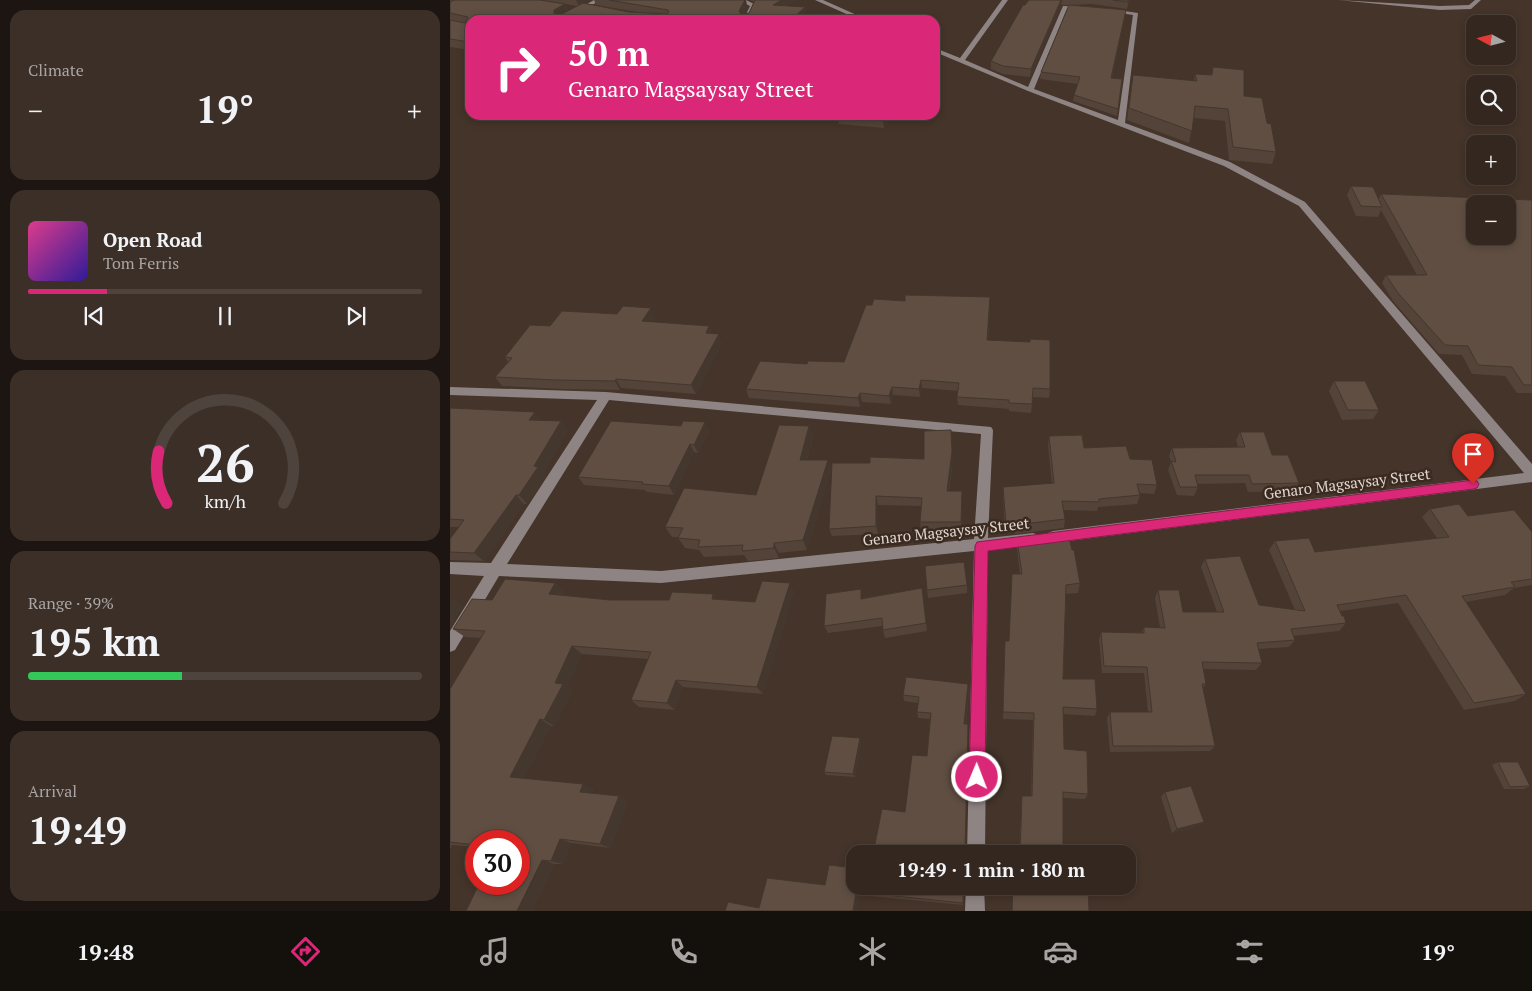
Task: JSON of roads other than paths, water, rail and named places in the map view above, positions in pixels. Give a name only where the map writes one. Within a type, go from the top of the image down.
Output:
[{"type":"street","points":[[570,15],[598,0]]},
{"type":"street","points":[[741,0],[753,5],[748,15]]},
{"type":"street","points":[[818,0],[852,15]]},
{"type":"street","points":[[961,62],[1005,0]]},
{"type":"street","points":[[1341,0],[1440,8],[1471,7],[1478,0]]},
{"type":"street","points":[[1030,90],[1065,7],[1092,8]]},
{"type":"street","points":[[571,8],[595,9]]},
{"type":"street","points":[[1101,10],[1136,14],[1121,125]]},
{"type":"street","points":[[940,52],[1030,90],[1227,164],[1302,204],[1532,473]]},
{"type":"street","points":[[450,391],[606,396],[987,430],[981,546],[976,845]]},
{"type":"street","points":[[450,645],[495,570],[606,396]]},
{"type":"street","name":"Genaro Magsaysay Street","points":[[450,568],[661,577],[981,546],[1532,477]]},
{"type":"street","points":[[975,895],[975,911]]}]
